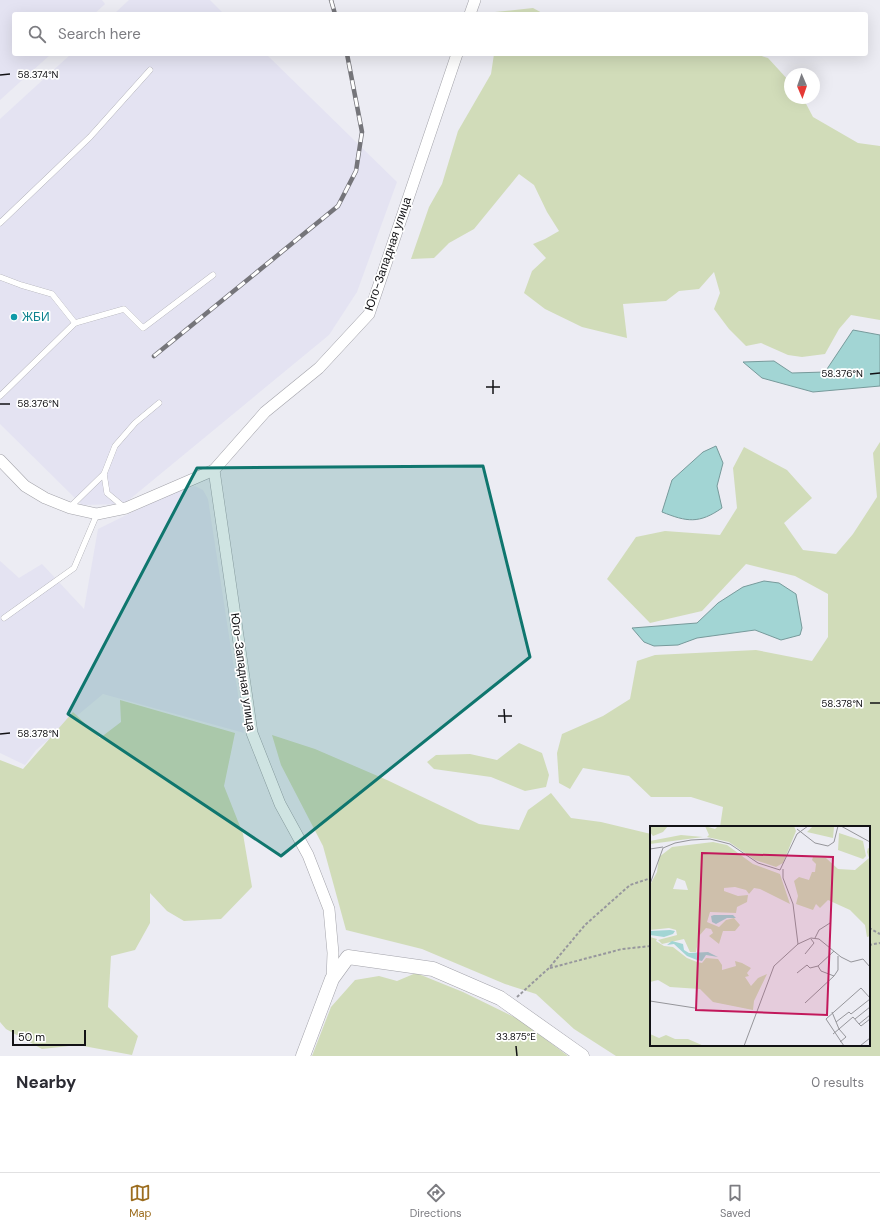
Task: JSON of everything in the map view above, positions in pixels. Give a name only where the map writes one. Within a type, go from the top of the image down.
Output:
[{"type":"street","points":[[471,12],[475,0]]},
{"type":"street","name":"Юго-Западная улица","points":[[0,460],[25,486],[45,498],[70,508],[97,514],[126,508],[214,470],[266,412],[319,368],[368,314],[456,56]]},
{"type":"street","name":"Юго-Западная улица","points":[[214,470],[252,733],[280,804],[308,855],[329,908],[333,952],[332,979]]},
{"type":"street","points":[[333,952],[348,957],[433,969],[500,998],[582,1056]]},
{"type":"street","points":[[303,1056],[332,979],[348,957]]},
{"type":"lane","points":[[0,223],[90,136],[150,70]]},
{"type":"lane","points":[[0,396],[75,323],[124,310],[143,328],[213,275]]},
{"type":"lane","points":[[0,277],[52,294],[75,323]]},
{"type":"lane","points":[[70,508],[104,474],[115,446],[135,423],[159,403]]},
{"type":"lane","points":[[104,474],[108,493],[126,508]]},
{"type":"lane","points":[[4,618],[74,568],[97,514]]},
{"type":"path","points":[[509,1004],[549,968],[585,925],[630,886],[650,878]]},
{"type":"path","points":[[870,929],[880,934]]},
{"type":"path","points":[[870,945],[880,943]]},
{"type":"path","points":[[549,968],[622,949],[650,946]]},
{"type":"highlighted area","points":[[483,466],[530,657],[281,856],[68,714],[197,468]]},
{"type":"shaded area","points":[[0,0],[102,0],[105,4],[96,12],[12,12],[12,56],[49,56],[0,100]]},
{"type":"shaded area","points":[[129,0],[210,0],[222,12],[116,12]]},
{"type":"shaded area","points":[[533,8],[540,12],[495,12]]},
{"type":"shaded area","points":[[69,56],[268,56],[397,182],[357,292],[329,335],[124,504],[82,505],[0,424],[0,119]]},
{"type":"shaded area","points":[[494,56],[762,56],[768,58],[784,75],[784,104],[806,104],[813,117],[858,143],[880,146],[880,320],[851,315],[839,329],[825,354],[802,357],[788,355],[761,343],[746,346],[729,329],[714,309],[720,293],[714,272],[699,289],[679,291],[666,301],[623,304],[627,338],[582,327],[545,309],[524,293],[532,271],[546,258],[533,244],[559,231],[547,212],[534,185],[519,174],[474,229],[449,243],[434,258],[411,259],[429,207],[442,184],[458,131],[491,74]]},
{"type":"shaded area","points":[[853,330],[880,335],[880,386],[813,392],[762,378],[743,362],[774,361],[792,373],[825,372]]},
{"type":"shaded area","points":[[880,442],[880,1056],[616,1056],[574,1029],[536,994],[505,984],[422,949],[346,930],[323,846],[281,765],[272,735],[315,749],[387,780],[479,824],[519,830],[528,810],[551,793],[571,818],[601,822],[650,834],[650,1046],[870,1046],[870,826],[720,826],[723,807],[691,797],[651,797],[629,776],[583,768],[570,789],[559,783],[557,753],[562,734],[603,716],[630,699],[637,661],[655,655],[756,650],[812,661],[828,637],[828,594],[795,576],[746,564],[702,611],[650,623],[607,579],[636,537],[665,531],[720,535],[737,508],[733,468],[744,447],[787,470],[812,498],[784,523],[803,550],[836,554],[853,534],[877,497],[873,453]]},
{"type":"shaded area","points":[[716,446],[723,463],[717,486],[722,508],[706,517],[693,520],[679,518],[662,512],[672,480],[703,452]]},
{"type":"shaded area","points":[[195,486],[203,490],[208,499],[244,733],[103,694],[36,750],[25,765],[0,753],[0,561],[19,578],[42,564],[84,609],[98,529],[175,491]]},
{"type":"shaded area","points":[[764,581],[779,583],[796,594],[802,628],[800,635],[781,640],[755,630],[697,638],[678,645],[654,646],[644,642],[632,628],[697,623],[718,603],[743,587]]},
{"type":"shaded area","points":[[120,700],[235,733],[224,786],[243,834],[252,887],[221,919],[184,921],[167,911],[150,893],[150,923],[135,950],[111,956],[108,1007],[138,1036],[132,1055],[78,1045],[42,1049],[6,1029],[0,1022],[0,760],[23,769],[73,712],[100,738],[121,722]]},
{"type":"shaded area","points":[[519,743],[542,753],[549,775],[546,787],[525,791],[491,777],[434,769],[427,762],[436,755],[470,754],[497,760]]},
{"type":"shaded area","points":[[416,973],[463,992],[520,1020],[568,1056],[312,1056],[331,1007],[355,980],[379,976],[397,981]]},
{"type":"railway","points":[[331,0],[334,12]]},
{"type":"railway","points":[[154,356],[338,206],[356,171],[362,132],[347,56]]},
{"type":"place","name":"ЖБИ","points":[[14,317]]}]
